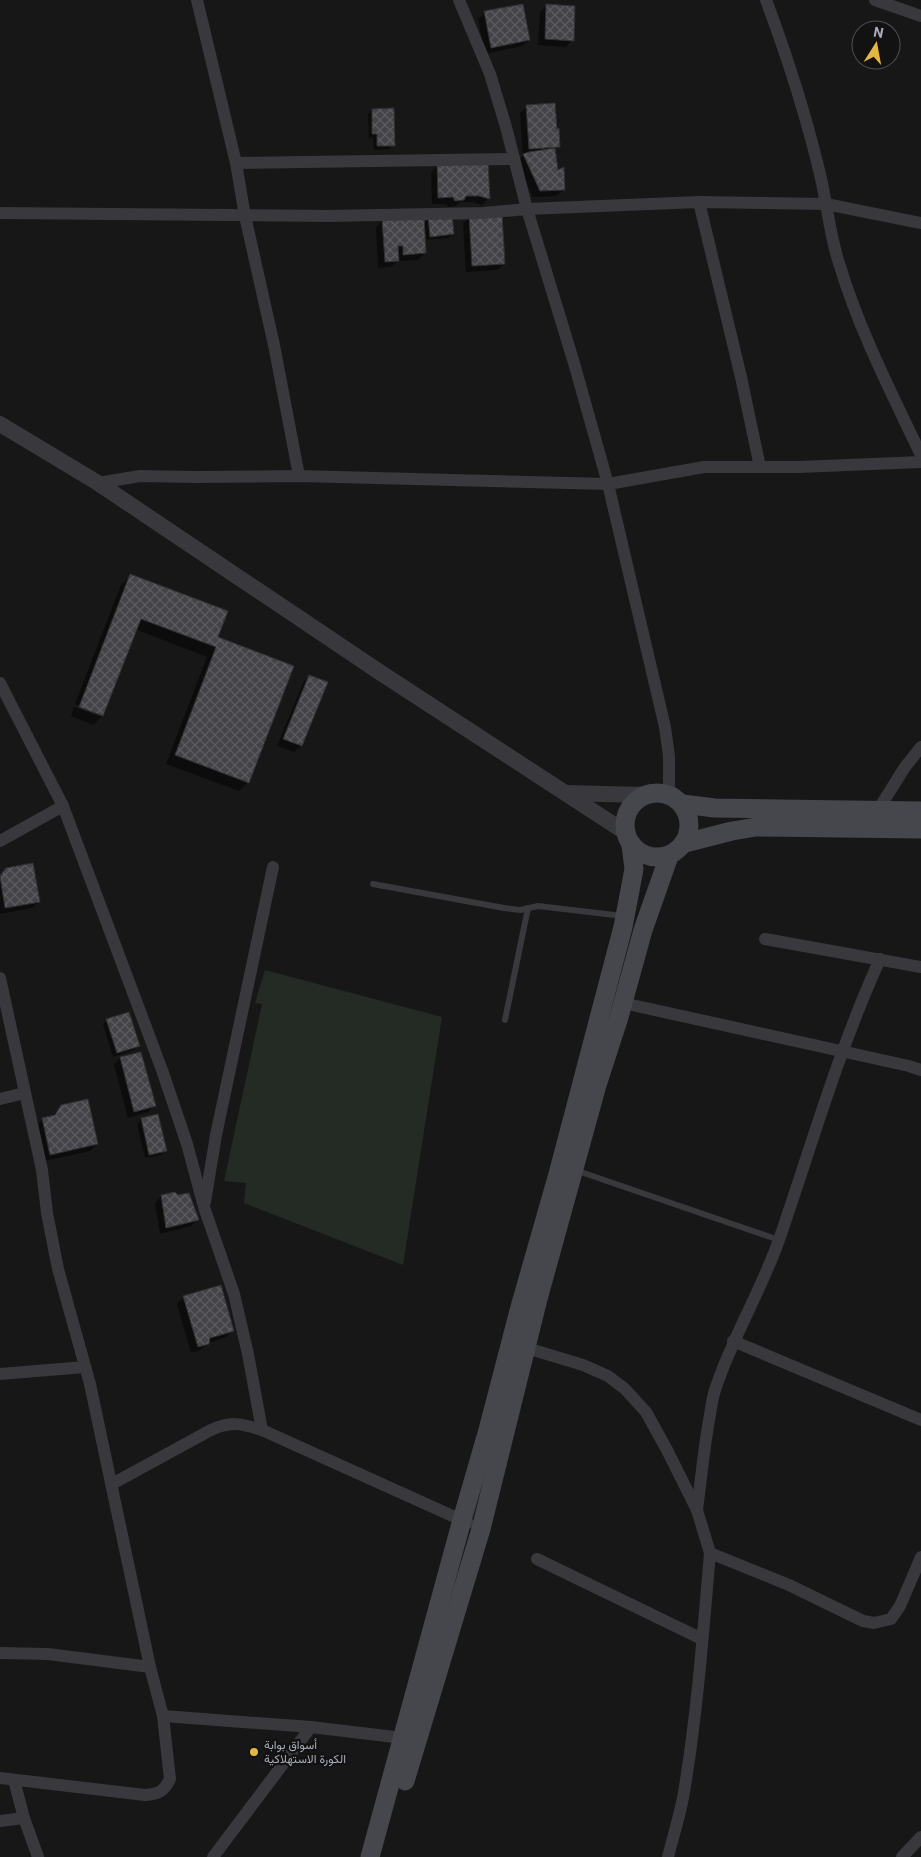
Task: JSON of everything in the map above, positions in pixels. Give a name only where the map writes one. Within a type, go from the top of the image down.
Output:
[{"type":"main road","points":[[384,1857],[409,1765],[481,1529],[518,1346],[561,1165],[626,916],[634,869],[625,817],[632,804],[643,795],[652,793],[715,808],[921,811]]},
{"type":"main road","points":[[628,838],[642,854],[655,858],[669,856],[678,850],[685,843],[690,823],[688,813],[676,799]]},
{"type":"main road","points":[[685,843],[756,827],[921,830]]},
{"type":"main road","points":[[370,1857],[488,1430],[518,1346],[574,1169],[643,930],[669,856]]},
{"type":"street","points":[[197,0],[236,163],[245,216],[274,344],[299,476]]},
{"type":"street","points":[[460,0],[490,74],[527,209],[574,363],[608,484],[665,727],[676,799]]},
{"type":"street","points":[[766,0],[787,57],[806,121],[838,263],[854,310],[921,455]]},
{"type":"street","points":[[875,0],[921,16]]},
{"type":"street","points":[[236,163],[514,159]]},
{"type":"street","points":[[699,202],[741,377],[760,467]]},
{"type":"street","points":[[0,213],[328,216],[474,213],[699,202],[826,204],[921,223]]},
{"type":"street","points":[[0,424],[98,483],[381,673],[566,792],[628,838]]},
{"type":"street","points":[[98,483],[140,476],[194,478],[299,476],[608,484],[704,467],[921,462]]},
{"type":"street","points":[[0,683],[63,806],[162,1070],[187,1144],[204,1206],[234,1294],[248,1354],[262,1430]]},
{"type":"street","points":[[878,810],[904,767],[921,747]]},
{"type":"street","points":[[566,792],[643,795]]},
{"type":"street","points":[[0,841],[63,806]]},
{"type":"street","points":[[204,1206],[214,1144],[273,867]]},
{"type":"street","points":[[765,939],[921,967]]},
{"type":"street","points":[[698,1510],[706,1439],[714,1393],[733,1341],[751,1307],[779,1240],[842,1052],[863,996],[880,959]]},
{"type":"street","points":[[0,978],[42,1170],[47,1213],[58,1269],[85,1367],[112,1484],[150,1667],[163,1716],[170,1780],[166,1788],[158,1794],[145,1795],[0,1778]]},
{"type":"street","points":[[623,1003],[921,1070]]},
{"type":"street","points":[[0,1099],[25,1093]]},
{"type":"street","points":[[733,1341],[921,1420]]},
{"type":"street","points":[[518,1346],[583,1365],[608,1376],[625,1388],[646,1412],[698,1510],[710,1553],[687,1774],[668,1857]]},
{"type":"street","points":[[0,1374],[85,1367]]},
{"type":"street","points":[[112,1484],[222,1425],[243,1424],[262,1430],[481,1529]]},
{"type":"street","points":[[710,1553],[789,1585],[864,1621],[874,1623],[891,1619],[900,1606],[921,1557]]},
{"type":"street","points":[[537,1559],[702,1639]]},
{"type":"street","points":[[0,1653],[48,1654],[150,1667]]},
{"type":"street","points":[[163,1716],[311,1728],[403,1738]]},
{"type":"street","points":[[213,1857],[311,1728]]},
{"type":"street","points":[[14,1780],[24,1818],[38,1857]]},
{"type":"street","points":[[0,1821],[24,1818]]},
{"type":"street","points":[[902,1857],[921,1837]]},
{"type":"lane","points":[[372,884],[504,908],[520,910],[538,906],[626,916]]},
{"type":"lane","points":[[505,1020],[528,908]]},
{"type":"lane","points":[[574,1169],[779,1240]]},
{"type":"shaded area","points":[[265,970],[442,1017],[403,1265],[244,1203],[246,1183],[224,1181],[262,1004],[255,1003]]},
{"type":"building","points":[[523,4],[530,40],[491,48],[484,11]]},
{"type":"building","points":[[546,4],[575,6],[574,41],[545,39]]},
{"type":"building","points":[[555,103],[560,147],[529,149],[526,105]]},
{"type":"building","points":[[394,108],[395,146],[377,146],[377,134],[372,134],[372,109]]},
{"type":"building","points":[[555,148],[558,170],[564,167],[565,190],[540,191],[523,154]]},
{"type":"building","points":[[488,162],[490,199],[479,196],[466,196],[464,200],[455,201],[453,197],[438,198],[437,165]]},
{"type":"building","points":[[502,214],[505,264],[472,266],[469,215]]},
{"type":"building","points":[[452,215],[454,234],[430,237],[428,217]]},
{"type":"building","points":[[424,216],[426,253],[403,255],[403,246],[398,246],[399,261],[385,262],[382,219]]},
{"type":"building","points":[[130,574],[228,611],[218,637],[294,666],[249,783],[175,755],[216,647],[141,619],[103,716],[79,707]]},
{"type":"building","points":[[309,675],[328,682],[302,746],[283,739]]},
{"type":"building","points":[[33,863],[40,902],[5,908],[0,876],[6,868]]},
{"type":"building","points":[[129,1012],[140,1046],[117,1053],[106,1019]]},
{"type":"building","points":[[141,1052],[156,1106],[134,1112],[120,1057]]},
{"type":"building","points":[[88,1099],[98,1144],[50,1155],[42,1118],[55,1115],[61,1105]]},
{"type":"building","points":[[158,1114],[167,1151],[149,1155],[141,1118]]},
{"type":"building","points":[[175,1192],[178,1195],[189,1193],[199,1220],[166,1228],[161,1195]]},
{"type":"building","points":[[221,1285],[234,1331],[210,1338],[209,1344],[198,1347],[183,1296]]},
{"type":"place","name":"أسواق بوابة الكورة الاستهلاكية","points":[[254,1752]]}]
